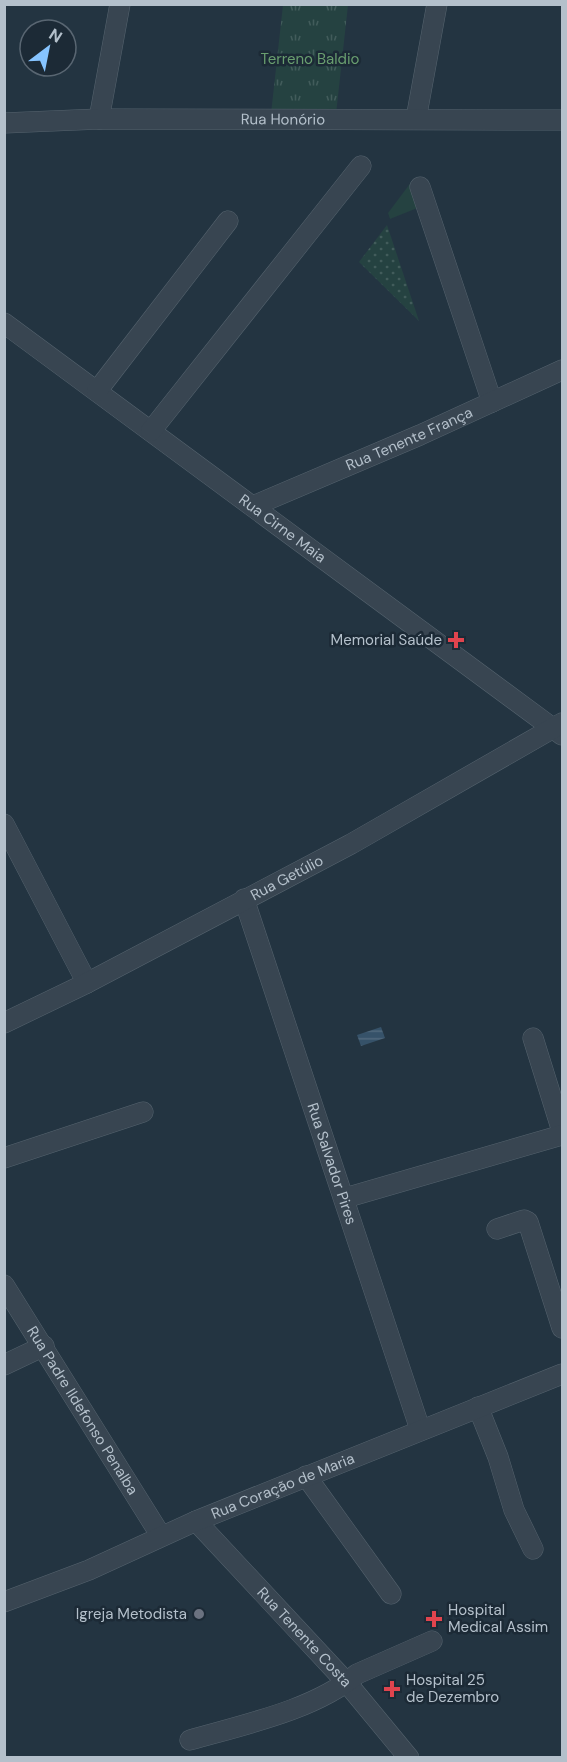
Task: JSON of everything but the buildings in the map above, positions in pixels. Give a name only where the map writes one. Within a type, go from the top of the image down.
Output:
[{"type":"street","points":[[99,120],[120,4]]},
{"type":"street","points":[[416,119],[436,4]]},
{"type":"street","name":"Rua Honório","points":[[4,123],[99,120],[562,120]]},
{"type":"street","points":[[151,431],[361,165]]},
{"type":"street","points":[[420,188],[492,402]]},
{"type":"street","points":[[97,391],[228,220]]},
{"type":"street","name":"Rua Cirne Maia","points":[[4,323],[559,728]]},
{"type":"street","name":"Rua Tenente França","points":[[253,506],[562,370]]},
{"type":"street","name":"Rua Getúlio","points":[[4,1023],[87,983],[351,844],[559,728]]},
{"type":"street","points":[[4,824],[87,983]]},
{"type":"street","name":"Rua Salvador Pires","points":[[244,899],[345,1198],[420,1430]]},
{"type":"street","points":[[345,1198],[562,1133],[533,1038]]},
{"type":"street","points":[[4,1158],[143,1112]]},
{"type":"street","points":[[497,1229],[524,1220],[528,1222],[562,1328]]},
{"type":"street","name":"Rua Padre Ildefonso Penalba","points":[[4,1285],[161,1536]]},
{"type":"street","points":[[4,1365],[44,1346]]},
{"type":"street","name":"Rua Coração de Maria","points":[[4,1602],[89,1570],[196,1521],[562,1374]]},
{"type":"street","points":[[478,1407],[498,1457],[514,1510],[534,1549]]},
{"type":"street","points":[[306,1476],[391,1594]]},
{"type":"street","name":"Rua Tenente Costa","points":[[196,1521],[347,1683],[409,1758]]},
{"type":"street","points":[[189,1740],[293,1708],[347,1683],[357,1674],[432,1641]]},
{"type":"green space","name":"Terreno Baldio","points":[[283,5],[348,5],[336,114],[271,114]]},
{"type":"green space","points":[[412,181],[420,207],[390,219],[388,213]]},
{"type":"green space","points":[[387,225],[419,321],[359,262]]},
{"type":"water","points":[[381,1027],[385,1038],[361,1046],[357,1035]]},
{"type":"place","name":"Memorial Saúde","points":[[456,640]]},
{"type":"place","name":"Igreja Metodista","points":[[199,1614]]},
{"type":"place","name":"Hospital Medical Assim","points":[[434,1619]]},
{"type":"place","name":"Hospital 25 de Dezembro","points":[[392,1689]]}]
